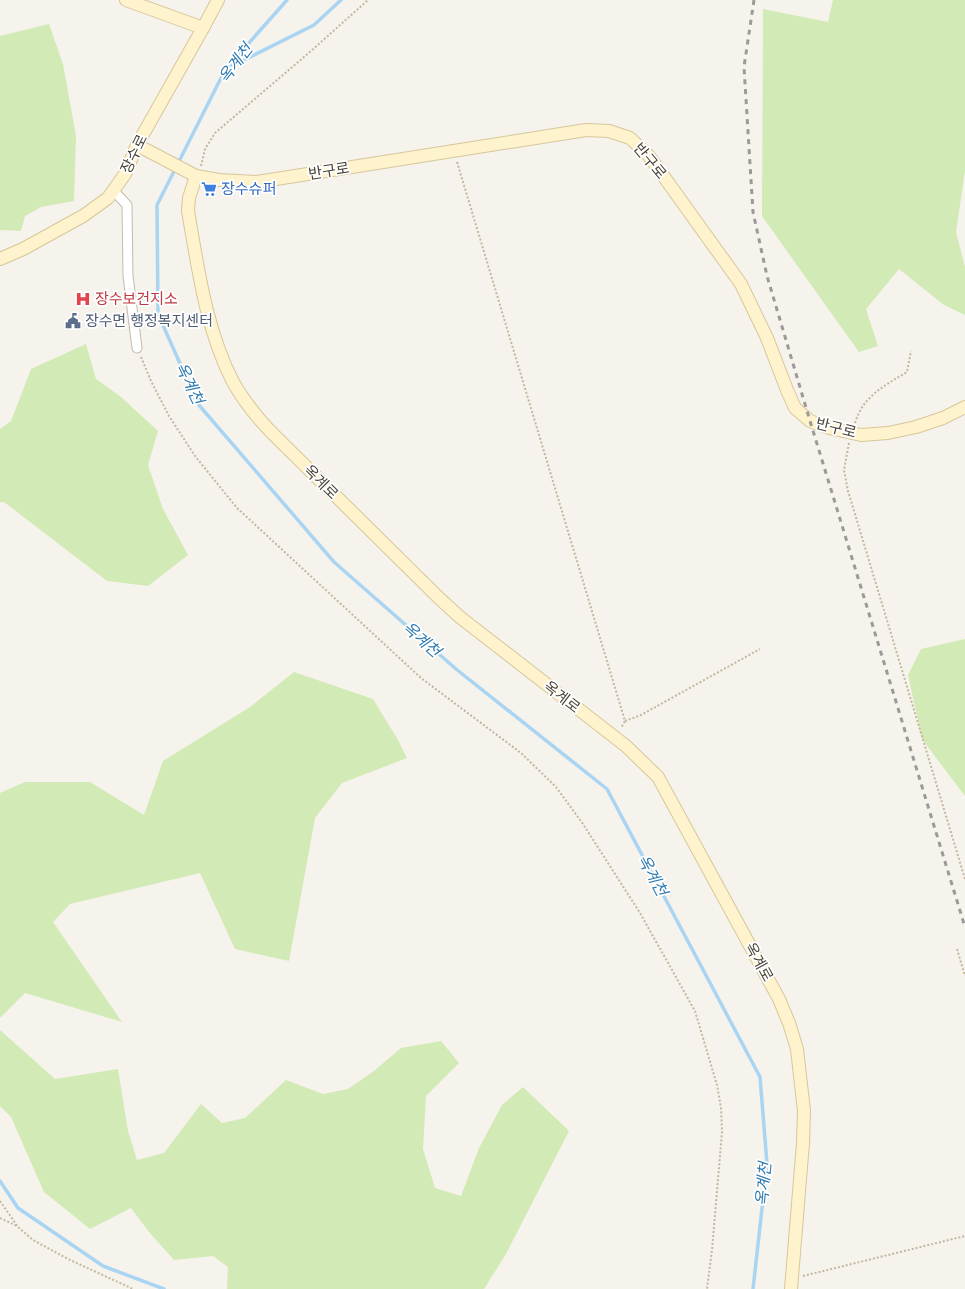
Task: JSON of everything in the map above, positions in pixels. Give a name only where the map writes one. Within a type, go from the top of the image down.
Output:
[{"type":"street","points":[[126,0],[203,28]]},
{"type":"street","name":"장수로","points":[[0,259],[23,249],[83,216],[108,198],[125,174],[137,145],[218,0]]},
{"type":"street","name":"반구로","points":[[137,145],[196,176],[219,180],[257,182],[586,130],[609,131],[630,138],[649,156],[741,284],[767,338],[786,390],[795,408],[810,421],[829,428],[861,435],[888,433],[916,428],[943,418],[965,407]]},
{"type":"street","name":"옥계로","points":[[196,176],[189,198],[188,211],[209,318],[221,354],[233,382],[250,409],[270,431],[461,618],[615,738],[658,777],[779,999],[789,1023],[797,1049],[804,1111],[804,1143],[791,1284]]},
{"type":"street","points":[[113,190],[127,205],[128,276],[137,348]]},
{"type":"path","points":[[196,176],[200,169],[205,149],[215,133],[368,0]]},
{"type":"path","points":[[453,151],[625,721]]},
{"type":"path","points":[[137,348],[150,381],[169,416],[195,456],[237,508],[421,678],[521,753],[556,787],[583,824],[640,913],[695,1011],[717,1085],[721,1108],[722,1132],[712,1250],[707,1289]]},
{"type":"path","points":[[911,351],[906,372],[874,393],[858,412],[844,470],[848,491],[965,879]]},
{"type":"path","points":[[615,738],[625,721],[641,715],[760,649]]},
{"type":"path","points":[[957,949],[965,976]]},
{"type":"path","points":[[0,1201],[18,1227]]},
{"type":"path","points":[[0,1218],[18,1227],[33,1240],[68,1259],[133,1289]]},
{"type":"path","points":[[791,1284],[965,1236]]},
{"type":"green space","points":[[833,0],[965,0],[965,171],[956,232],[965,267],[965,315],[944,305],[899,269],[866,309],[878,346],[859,352],[762,216],[763,9],[828,22]]},
{"type":"green space","points":[[49,24],[63,64],[76,136],[74,201],[41,207],[25,216],[21,231],[0,230],[0,36]]},
{"type":"green space","points":[[86,344],[96,379],[121,397],[158,431],[148,465],[163,509],[188,555],[148,586],[107,581],[4,502],[0,502],[0,429],[11,421],[31,369]]},
{"type":"green space","points":[[965,639],[965,796],[922,739],[908,675],[921,649]]},
{"type":"green space","points":[[294,672],[373,699],[407,758],[342,783],[315,818],[289,961],[235,949],[200,873],[70,904],[53,922],[122,1022],[25,993],[0,1018],[0,793],[25,782],[90,782],[144,815],[163,761],[250,707]]},
{"type":"green space","points":[[0,1030],[55,1079],[118,1069],[128,1131],[137,1160],[164,1153],[201,1104],[222,1123],[245,1118],[286,1080],[323,1094],[348,1089],[374,1071],[401,1048],[441,1041],[459,1063],[426,1096],[423,1149],[435,1188],[461,1196],[479,1148],[502,1105],[523,1087],[569,1131],[506,1254],[484,1289],[227,1289],[228,1267],[213,1256],[174,1260],[149,1232],[131,1208],[90,1229],[44,1192],[11,1117],[0,1106]]},
{"type":"waterway","name":"옥계천","points":[[287,0],[225,70],[157,205],[158,314],[198,404],[334,562],[456,669],[607,789],[760,1077],[767,1164],[753,1289]]},
{"type":"waterway","points":[[228,68],[314,25],[341,0]]},
{"type":"waterway","points":[[0,1181],[18,1208],[103,1266],[164,1289]]},
{"type":"railway","points":[[754,0],[744,67],[753,212],[767,276],[965,927]]},
{"type":"place","name":"장수슈퍼","points":[[209,189]]},
{"type":"place","name":"장수보건지소","points":[[83,299]]},
{"type":"place","name":"장수면 행정복지센터","points":[[73,321]]}]
